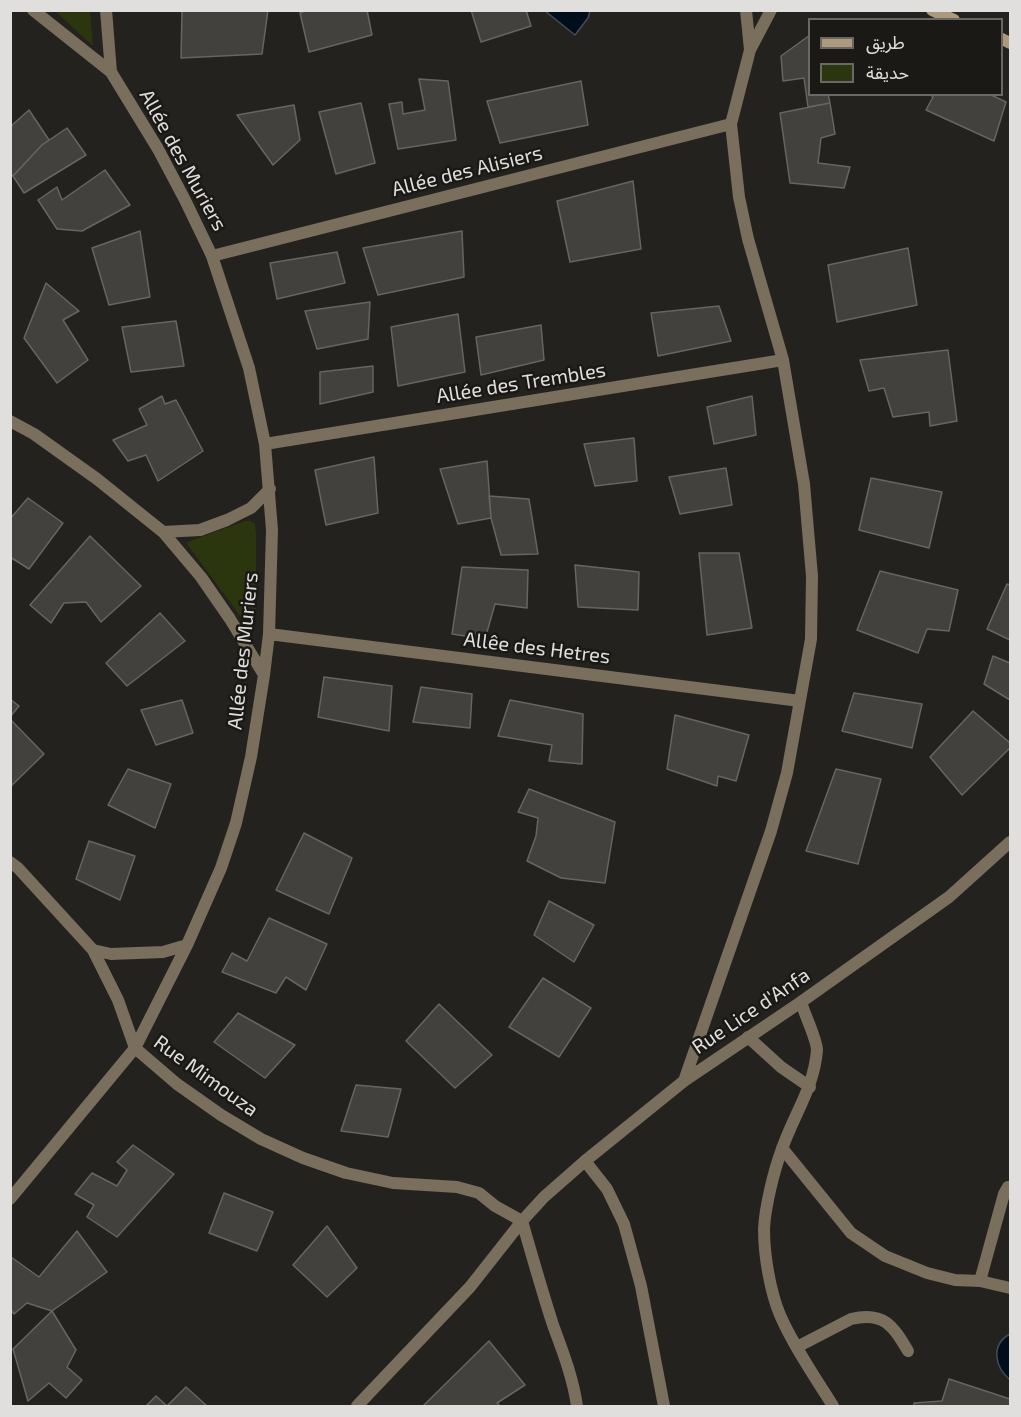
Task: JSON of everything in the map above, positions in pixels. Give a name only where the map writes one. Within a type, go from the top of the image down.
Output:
[{"type":"main road","points":[[932,10],[950,18]]},
{"type":"street","name":"Allée des Muriers","points":[[10,1199],[135,1048],[187,945],[221,868],[236,824],[251,757],[264,675],[269,634],[272,530],[265,444],[249,368],[212,256],[158,149],[111,72],[33,10]]},
{"type":"street","name":"Allée des Muriers","points":[[106,10],[111,72]]},
{"type":"street","points":[[746,10],[750,50]]},
{"type":"street","points":[[684,1081],[771,831],[787,773],[811,639],[812,576],[804,484],[783,360],[748,239],[739,197],[731,124],[750,50],[771,10]]},
{"type":"street","name":"Allée des Alisiers","points":[[212,256],[731,124]]},
{"type":"street","name":"Allée des Trembles","points":[[265,444],[783,360]]},
{"type":"street","points":[[10,421],[34,434],[97,479],[163,532],[201,577],[230,618],[264,675]]},
{"type":"street","points":[[163,532],[200,530],[227,520],[251,508],[270,489]]},
{"type":"street","name":"Allêe des Hetres","points":[[269,634],[800,701]]},
{"type":"street","name":"Rue Lice d'Anfa","points":[[357,1407],[470,1287],[544,1197],[585,1161],[684,1081],[801,1002],[949,897],[1011,842]]},
{"type":"street","name":"Rue Mimouza","points":[[10,862],[54,906],[93,950],[118,1000],[135,1048],[177,1084],[221,1116],[261,1139],[303,1158],[346,1173],[393,1183],[457,1187],[479,1193],[495,1206],[522,1221]]},
{"type":"street","points":[[93,950],[111,954],[163,952],[187,945]]},
{"type":"street","points":[[801,1002],[817,1047],[810,1087],[782,1148],[768,1201],[764,1229],[766,1258],[780,1313],[797,1347],[833,1407]]},
{"type":"street","points":[[748,1036],[781,1067],[810,1087]]},
{"type":"street","points":[[782,1148],[851,1233],[885,1256],[927,1273],[955,1280],[980,1281],[1011,1288]]},
{"type":"street","points":[[585,1161],[608,1189],[624,1224],[641,1286],[664,1407]]},
{"type":"street","points":[[980,1281],[1004,1194],[1008,1187],[1011,1187]]},
{"type":"street","points":[[522,1221],[567,1360],[577,1407]]},
{"type":"street","points":[[797,1347],[851,1319],[871,1317],[889,1324],[908,1351]]},
{"type":"green space","points":[[55,11],[90,11],[93,46]]},
{"type":"green space","points":[[245,521],[255,523],[256,535],[256,612],[252,622],[248,623],[244,621],[187,544]]},
{"type":"water","points":[[545,11],[590,11],[588,18],[575,35]]},
{"type":"water","points":[[1010,1334],[1010,1380],[998,1363],[997,1350],[999,1344]]},
{"type":"building","points":[[182,10],[268,10],[262,54],[181,58]]},
{"type":"building","points":[[307,10],[367,10],[372,35],[309,52],[300,13]]},
{"type":"building","points":[[471,10],[526,10],[531,26],[481,42]]},
{"type":"building","points":[[808,36],[808,96],[828,96],[830,103],[808,107],[804,78],[783,81],[781,56]]},
{"type":"building","points":[[419,79],[448,81],[456,140],[398,149],[389,104],[402,102],[403,114],[425,110]]},
{"type":"building","points":[[581,81],[588,125],[500,143],[487,101]]},
{"type":"building","points":[[993,96],[1006,102],[994,141],[926,110],[933,97]]},
{"type":"building","points":[[361,103],[375,163],[336,174],[319,112]]},
{"type":"building","points":[[830,103],[835,134],[821,138],[818,163],[850,167],[844,188],[790,183],[780,113]]},
{"type":"building","points":[[294,105],[300,140],[273,165],[237,115]]},
{"type":"building","points":[[29,110],[49,140],[13,176],[10,172],[10,127]]},
{"type":"building","points":[[67,128],[86,155],[24,193],[13,176],[42,145]]},
{"type":"building","points":[[105,170],[130,205],[82,231],[57,229],[38,200],[57,187],[62,200]]},
{"type":"building","points":[[633,181],[641,249],[570,262],[557,201]]},
{"type":"building","points":[[140,231],[150,297],[109,305],[92,248]]},
{"type":"building","points":[[462,231],[464,277],[378,295],[363,248]]},
{"type":"building","points":[[908,248],[917,305],[837,322],[828,265]]},
{"type":"building","points":[[337,252],[345,283],[277,299],[270,263]]},
{"type":"building","points":[[46,283],[79,311],[63,320],[88,360],[57,383],[24,338]]},
{"type":"building","points":[[370,302],[368,339],[317,349],[305,311]]},
{"type":"building","points":[[719,306],[731,341],[658,356],[651,313]]},
{"type":"building","points":[[458,314],[465,372],[398,386],[391,327]]},
{"type":"building","points":[[176,321],[184,366],[131,372],[122,327]]},
{"type":"building","points":[[541,325],[544,360],[481,375],[476,337]]},
{"type":"building","points":[[948,350],[957,421],[930,426],[929,412],[893,417],[884,388],[869,391],[860,360]]},
{"type":"building","points":[[373,366],[373,392],[320,404],[320,372]]},
{"type":"building","points":[[162,396],[165,404],[176,400],[203,451],[158,481],[146,455],[128,461],[113,440],[147,425],[139,409]]},
{"type":"building","points":[[752,396],[756,435],[714,444],[707,407]]},
{"type":"building","points":[[634,438],[637,481],[595,486],[584,444]]},
{"type":"building","points":[[374,457],[378,513],[326,525],[315,470]]},
{"type":"building","points":[[487,461],[491,518],[458,524],[440,469]]},
{"type":"building","points":[[726,468],[732,505],[680,514],[669,477]]},
{"type":"building","points":[[871,478],[942,492],[929,548],[859,530]]},
{"type":"building","points":[[489,496],[529,499],[538,554],[501,555],[491,518]]},
{"type":"building","points":[[28,498],[63,523],[29,569],[10,557],[10,519]]},
{"type":"building","points":[[90,536],[141,586],[101,622],[86,602],[64,603],[51,623],[30,605]]},
{"type":"building","points":[[699,553],[739,553],[752,628],[707,635]]},
{"type":"building","points":[[575,565],[639,572],[638,610],[578,607]]},
{"type":"building","points":[[462,567],[528,570],[527,608],[495,604],[485,639],[452,634]]},
{"type":"building","points":[[880,571],[958,590],[949,631],[927,629],[918,653],[857,630]]},
{"type":"building","points":[[1007,584],[1010,585],[1010,640],[987,629]]},
{"type":"building","points":[[160,613],[185,641],[127,686],[106,663]]},
{"type":"building","points":[[993,656],[1010,663],[1010,700],[984,684]]},
{"type":"building","points":[[324,677],[392,686],[389,731],[318,717]]},
{"type":"building","points":[[421,687],[472,694],[470,728],[413,722]]},
{"type":"building","points":[[854,693],[922,704],[912,748],[842,731]]},
{"type":"building","points":[[10,699],[19,706],[10,717]]},
{"type":"building","points":[[182,700],[193,733],[156,745],[141,710]]},
{"type":"building","points":[[510,700],[583,714],[582,764],[549,761],[552,745],[498,736]]},
{"type":"building","points":[[973,711],[1010,743],[1010,748],[962,795],[930,757]]},
{"type":"building","points":[[675,715],[749,735],[736,781],[718,776],[717,786],[667,769]]},
{"type":"building","points":[[10,719],[44,754],[10,787]]},
{"type":"building","points":[[128,769],[171,784],[155,828],[108,805]]},
{"type":"building","points":[[836,769],[881,779],[858,864],[806,851]]},
{"type":"building","points":[[529,789],[615,822],[605,883],[561,878],[527,861],[536,836],[538,818],[518,812]]},
{"type":"building","points":[[304,833],[352,858],[329,914],[276,890]]},
{"type":"building","points":[[89,841],[135,856],[120,900],[76,879]]},
{"type":"building","points":[[549,901],[594,925],[574,962],[534,935]]},
{"type":"building","points":[[269,918],[327,944],[306,990],[286,977],[276,993],[222,972],[232,953],[247,961]]},
{"type":"building","points":[[543,978],[591,1008],[559,1057],[509,1027]]},
{"type":"building","points":[[439,1004],[492,1055],[455,1088],[406,1041]]},
{"type":"building","points":[[238,1013],[295,1045],[265,1078],[214,1042]]},
{"type":"building","points":[[356,1085],[401,1089],[388,1137],[341,1131]]},
{"type":"building","points":[[133,1145],[174,1174],[117,1237],[87,1217],[94,1205],[75,1194],[92,1173],[117,1186],[127,1170],[117,1162]]},
{"type":"building","points":[[224,1193],[273,1212],[257,1251],[209,1233]]},
{"type":"building","points":[[327,1226],[357,1268],[327,1297],[293,1265]]},
{"type":"building","points":[[77,1231],[107,1272],[52,1311],[27,1303],[14,1314],[10,1308],[11,1257],[39,1277]]},
{"type":"building","points":[[52,1311],[76,1350],[67,1367],[82,1380],[66,1398],[49,1383],[28,1401],[13,1349]]},
{"type":"building","points":[[489,1341],[525,1385],[497,1403],[500,1406],[423,1406]]},
{"type":"building","points":[[949,1379],[1010,1399],[1010,1406],[914,1406],[914,1403],[942,1401]]},
{"type":"building","points":[[186,1387],[207,1406],[167,1406]]},
{"type":"building","points":[[156,1396],[167,1406],[146,1406]]}]
